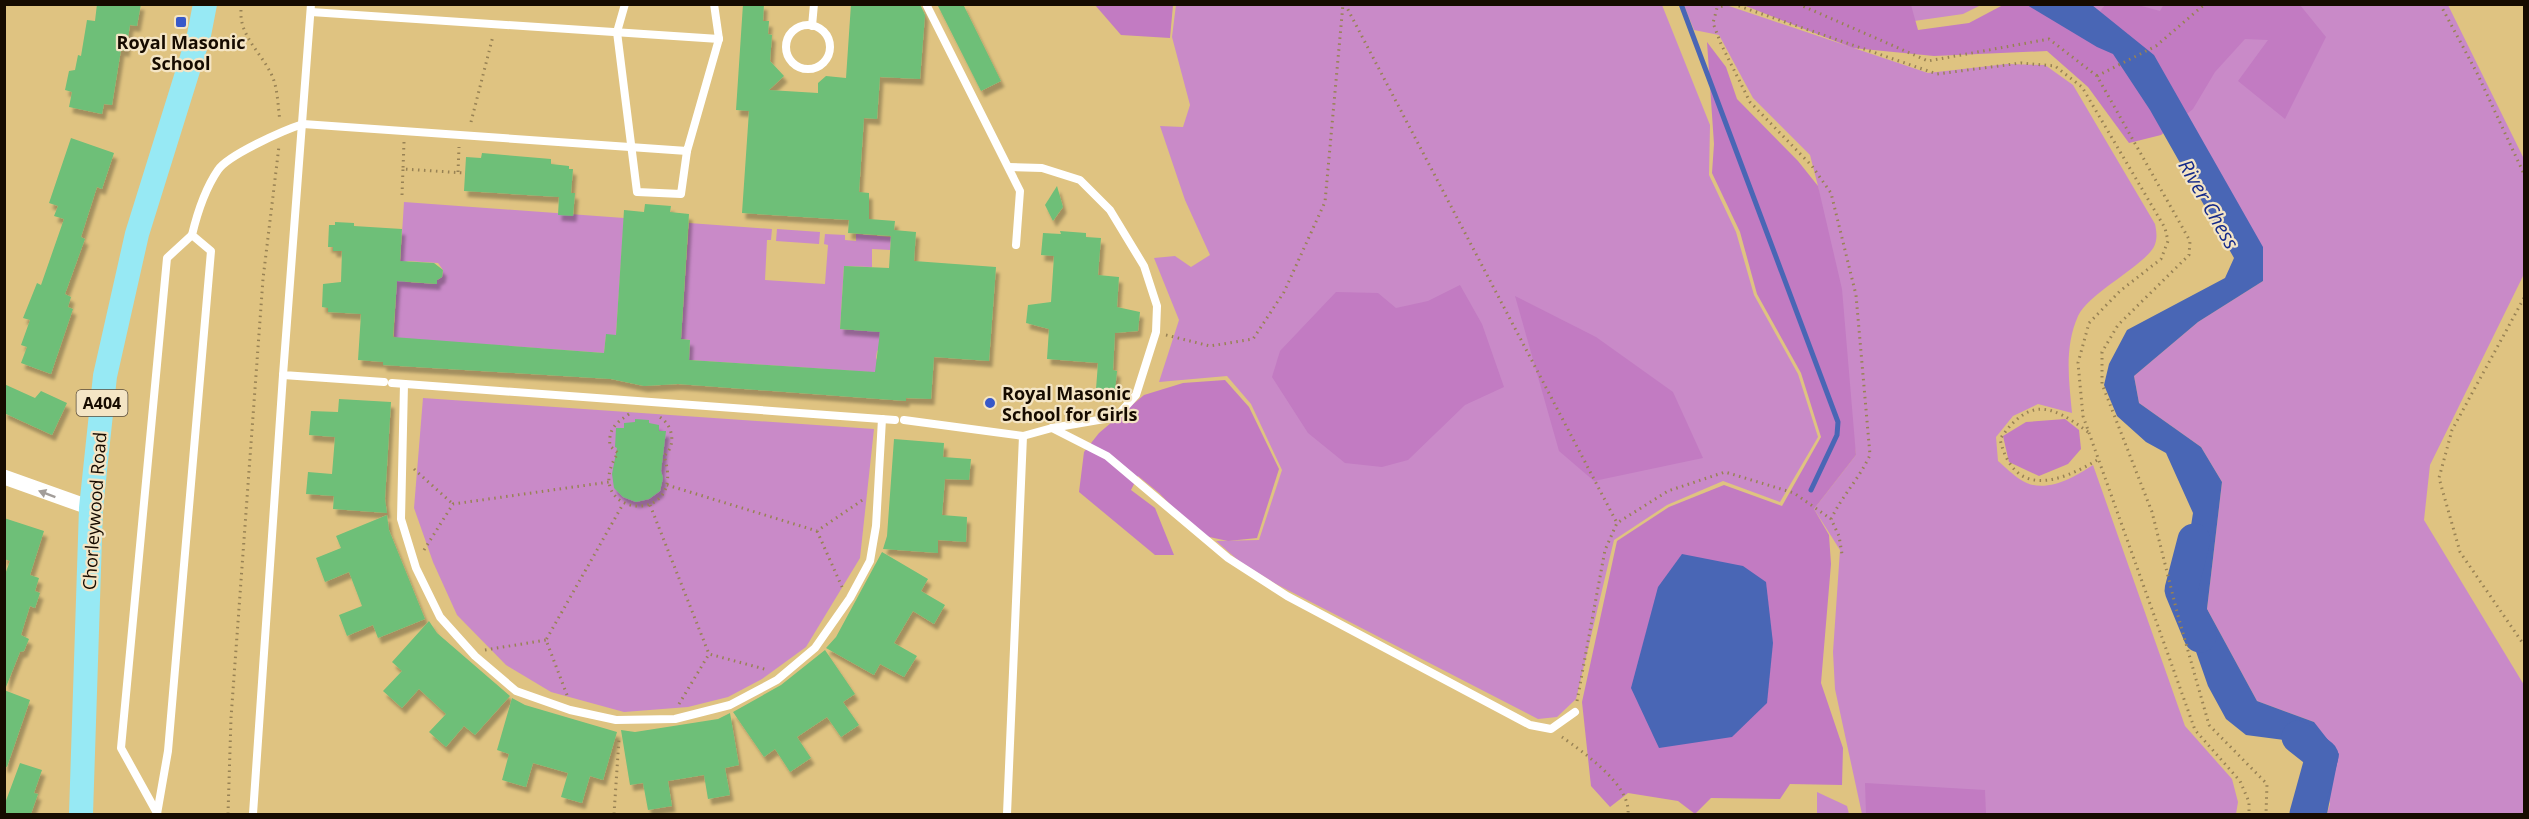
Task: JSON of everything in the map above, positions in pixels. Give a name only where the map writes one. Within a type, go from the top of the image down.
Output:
[{"type":"main road","name":"Chorleywood Road","points":[[81,814],[91,508],[105,376],[137,234],[199,35],[205,4]]},
{"type":"street","points":[[4,477],[91,508]]},
{"type":"lane","points":[[626,4],[617,32],[638,192],[681,194],[687,151],[719,39],[714,4]]},
{"type":"lane","points":[[812,26],[814,4]]},
{"type":"lane","points":[[926,4],[1020,191],[1016,244]]},
{"type":"lane","points":[[253,814],[311,8],[496,25],[719,39]]},
{"type":"lane","points":[[812,26],[824,32],[830,45],[830,52],[823,64],[817,68],[802,69],[796,66],[787,54],[788,39],[797,28],[812,26]]},
{"type":"lane","points":[[157,814],[121,748],[167,258],[192,235],[205,196],[219,169],[281,130],[303,124],[687,151]]},
{"type":"lane","points":[[283,375],[899,420],[1023,436],[1052,428],[1116,417],[1136,395],[1156,332],[1157,306],[1144,266],[1110,210],[1080,180],[1042,168],[1009,167]]},
{"type":"lane","points":[[157,814],[168,751],[211,251],[192,235]]},
{"type":"lane","points":[[404,384],[401,519],[415,565],[440,617],[471,652],[516,691],[573,711],[616,720],[671,719],[730,705],[784,674],[815,648],[848,601],[870,561],[878,489],[882,419]]},
{"type":"lane","points":[[1052,428],[1107,456],[1228,558],[1287,596],[1530,725],[1551,729],[1575,712]]},
{"type":"lane","points":[[1007,814],[1023,436]]},
{"type":"path","points":[[1156,332],[1210,346],[1253,339],[1284,292],[1325,202],[1344,4]]},
{"type":"path","points":[[1344,4],[1617,523]]},
{"type":"path","points":[[1831,519],[1837,506],[1860,477],[1870,455],[1856,295],[1831,193],[1812,166],[1750,102],[1721,44],[1713,23],[1717,8],[1731,4],[1937,74],[2021,63],[2055,66],[2082,87],[2164,228],[2168,241],[2161,259],[2120,291],[2089,323],[2078,363],[2083,416],[2195,730],[2240,781],[2249,802],[2249,814]]},
{"type":"path","points":[[1798,4],[1929,61],[2049,39],[2098,75],[2190,241],[2189,255],[2118,325],[2102,352],[2102,384],[2152,512],[2176,612],[2209,724],[2267,784],[2266,814]]},
{"type":"path","points":[[2098,75],[2156,46],[2205,4]]},
{"type":"path","points":[[2440,4],[2477,74],[2524,174]]},
{"type":"path","points":[[228,814],[231,718],[263,279],[281,130],[273,78],[254,50],[240,18],[241,9]]},
{"type":"path","points":[[458,172],[464,136],[496,25]]},
{"type":"path","points":[[402,195],[405,132]]},
{"type":"path","points":[[403,169],[465,173]]},
{"type":"path","points":[[2524,298],[2452,430],[2439,478],[2460,552],[2524,645]]},
{"type":"path","points":[[643,401],[643,414]]},
{"type":"path","points":[[2090,433],[2063,413],[2038,408],[2013,420],[2000,439],[2005,461],[2025,478],[2051,481],[2075,473],[2099,459]]},
{"type":"path","points":[[630,414],[643,414],[663,418],[670,429],[672,444],[664,456],[668,472],[667,485],[658,500],[640,507],[624,503],[614,495],[609,482],[610,466],[618,453],[610,446],[612,428],[630,414]]},
{"type":"path","points":[[401,458],[453,504],[609,482]]},
{"type":"path","points":[[1575,712],[1605,550],[1617,523],[1668,491],[1725,471],[1794,493],[1831,519],[1839,536],[1842,554]]},
{"type":"path","points":[[667,485],[817,531],[848,601]]},
{"type":"path","points":[[817,531],[878,489]]},
{"type":"path","points":[[546,640],[624,503]]},
{"type":"path","points":[[415,565],[453,504]]},
{"type":"path","points":[[650,505],[709,654]]},
{"type":"path","points":[[471,652],[546,640]]},
{"type":"path","points":[[546,640],[573,711]]},
{"type":"path","points":[[709,654],[784,674]]},
{"type":"path","points":[[671,719],[709,654]]},
{"type":"path","points":[[1551,729],[1580,749],[1615,781],[1629,808],[1628,814]]},
{"type":"path","points":[[614,814],[619,739]]},
{"type":"shaded area","points":[[2164,4],[2300,5],[2326,37],[2285,119],[2238,81],[2268,40],[2245,39],[2215,72],[2193,109],[2161,135],[2129,143],[2088,87],[2047,51],[1934,56],[1853,48],[1743,5],[1911,5],[1918,30],[1969,23],[2003,5],[2041,5],[2091,23],[2105,5],[2138,5],[2160,11]]},
{"type":"shaded area","points":[[1095,5],[1173,5],[1170,38],[1121,35]]},
{"type":"shaded area","points":[[1176,5],[1662,5],[1710,125],[1709,175],[1736,232],[1754,295],[1798,374],[1818,437],[1780,502],[1723,481],[1667,505],[1614,540],[1576,699],[1557,717],[1538,719],[1276,584],[1239,561],[1216,541],[1259,540],[1282,470],[1251,404],[1227,376],[1159,382],[1179,320],[1154,258],[1175,256],[1191,267],[1210,255],[1185,200],[1160,126],[1183,127],[1190,105],[1172,37]]},
{"type":"shaded area","points":[[1684,5],[1726,5],[1928,73],[2007,64],[2045,65],[2073,85],[2155,224],[2156,241],[2144,258],[2092,299],[2078,316],[2069,352],[2072,413],[2038,404],[2013,416],[1996,437],[1998,461],[2021,480],[2039,486],[2058,483],[2093,465],[2185,726],[2232,779],[2238,802],[2236,814],[1862,814],[1835,689],[1833,652],[1840,550],[1814,509],[1856,455],[1818,186],[1810,155],[1753,98],[1719,35],[1694,30]]},
{"type":"shaded area","points":[[1910,5],[1981,5],[1963,14],[1914,21]]},
{"type":"shaded area","points":[[2092,5],[2448,5],[2524,159],[2524,274],[2430,465],[2424,520],[2524,685],[2524,814],[2327,814],[2330,804],[2314,722],[2257,701],[2207,609],[2222,482],[2201,447],[2139,403],[2134,376],[2198,322],[2263,281]]},
{"type":"shaded area","points":[[1707,42],[1726,67],[1737,99],[1798,161],[1818,186],[1842,289],[1856,455],[1814,509],[1829,535],[1831,564],[1821,683],[1843,748],[1842,785],[1790,784],[1780,799],[1711,798],[1695,814],[1678,801],[1628,793],[1610,807],[1591,786],[1582,702],[1617,541],[1669,507],[1724,485],[1782,506],[1821,437],[1801,373],[1757,294],[1740,232],[1712,173],[1714,144]]},
{"type":"shaded area","points":[[404,202],[624,218],[616,335],[606,335],[604,353],[396,338],[394,336],[397,276],[406,282],[436,284],[437,280],[442,277],[443,270],[438,263],[408,261],[400,265]]},
{"type":"shaded area","points":[[689,223],[772,229],[771,240],[767,240],[765,280],[825,284],[828,245],[824,244],[825,234],[845,235],[845,240],[856,241],[856,234],[891,237],[890,250],[872,249],[872,267],[844,266],[840,329],[902,333],[877,351],[876,358],[884,373],[689,360],[690,340],[681,339]]},
{"type":"shaded area","points":[[777,229],[820,232],[819,244],[776,241]]},
{"type":"shaded area","points":[[1460,285],[1482,324],[1504,387],[1465,405],[1408,460],[1382,467],[1345,463],[1308,433],[1272,377],[1280,351],[1336,292],[1378,293],[1396,308],[1428,301]]},
{"type":"shaded area","points":[[1515,296],[1596,337],[1673,392],[1703,458],[1594,481],[1559,451]]},
{"type":"shaded area","points":[[1225,380],[1249,407],[1279,469],[1257,538],[1228,541],[1200,535],[1159,493],[1138,476],[1131,490],[1155,508],[1174,555],[1155,555],[1079,492],[1084,452],[1099,433],[1144,395],[1183,383]]},
{"type":"shaded area","points":[[423,398],[874,429],[860,558],[806,647],[762,679],[728,697],[688,707],[624,712],[551,692],[506,665],[457,615],[433,562],[414,508]]},
{"type":"shaded area","points":[[2065,419],[2079,430],[2081,449],[2068,464],[2039,476],[2009,462],[2003,436],[2026,422]]},
{"type":"shaded area","points":[[1865,783],[1985,790],[1986,814],[1866,814]]},
{"type":"shaded area","points":[[1817,792],[1847,806],[1849,814],[1817,814]]},
{"type":"water","points":[[2027,5],[2092,5],[2154,55],[2263,247],[2263,281],[2198,322],[2134,376],[2139,403],[2201,447],[2222,482],[2207,609],[2257,701],[2314,722],[2339,754],[2327,814],[2303,814],[2318,771],[2308,752],[2291,741],[2246,735],[2226,719],[2208,686],[2186,623],[2182,584],[2193,513],[2166,453],[2146,442],[2117,416],[2104,385],[2109,364],[2127,330],[2225,278],[2234,258],[2150,110],[2113,54],[2097,47]]},
{"type":"water","points":[[1682,554],[1743,566],[1766,582],[1773,643],[1767,703],[1732,737],[1659,748],[1631,688],[1658,587]]},
{"type":"building","points":[[97,4],[141,4],[137,26],[130,25],[126,51],[121,50],[112,105],[104,104],[102,114],[69,107],[72,92],[65,90],[69,71],[75,70],[78,55],[81,56],[87,20],[95,21]]},
{"type":"building","points":[[743,4],[764,4],[763,21],[769,21],[768,34],[772,35],[770,61],[784,76],[769,90],[818,93],[818,83],[826,76],[846,78],[851,4],[920,4],[925,15],[920,79],[880,77],[877,119],[864,118],[859,192],[869,193],[869,219],[895,221],[894,230],[916,232],[914,261],[996,267],[989,361],[934,357],[931,399],[906,398],[906,401],[678,384],[644,386],[611,379],[383,365],[383,362],[358,360],[361,314],[328,312],[328,308],[322,307],[323,284],[341,282],[342,251],[333,251],[333,247],[328,247],[329,225],[335,225],[335,222],[354,223],[354,226],[402,229],[400,261],[434,263],[443,270],[442,277],[437,280],[437,284],[397,281],[393,337],[604,353],[606,334],[616,335],[624,210],[644,212],[645,204],[671,206],[670,212],[689,214],[681,339],[690,340],[689,360],[875,372],[880,332],[840,329],[844,266],[889,268],[891,236],[848,233],[849,220],[742,213],[749,111],[736,110]]},
{"type":"building","points":[[937,4],[963,4],[1001,81],[981,91]]},
{"type":"building","points":[[71,138],[114,153],[102,189],[97,187],[81,237],[85,239],[65,294],[71,297],[68,307],[73,309],[51,374],[21,363],[27,347],[21,345],[30,320],[23,318],[37,283],[41,285],[64,219],[54,216],[58,206],[49,203]]},
{"type":"building","points":[[482,153],[551,159],[551,164],[569,166],[569,169],[573,169],[571,193],[575,193],[573,216],[558,215],[559,197],[464,191],[466,157],[481,158]]},
{"type":"building","points":[[1057,186],[1063,207],[1053,221],[1045,205]]},
{"type":"building","points":[[1060,231],[1086,233],[1086,237],[1101,238],[1098,275],[1119,277],[1117,307],[1140,312],[1138,331],[1115,333],[1113,370],[1117,371],[1115,391],[1096,389],[1098,363],[1047,359],[1049,329],[1026,323],[1028,305],[1051,302],[1054,256],[1041,255],[1043,233],[1061,234]]},
{"type":"building","points":[[4,384],[35,398],[41,391],[67,403],[52,435],[4,413]]},
{"type":"building","points":[[339,399],[391,402],[385,499],[387,513],[333,509],[334,496],[306,494],[308,472],[332,474],[335,437],[309,435],[311,411],[338,412]]},
{"type":"building","points":[[635,419],[649,420],[649,423],[659,425],[659,431],[666,431],[660,491],[649,499],[636,502],[623,497],[614,488],[612,474],[617,448],[615,447],[616,428],[624,428],[624,423],[635,422]]},
{"type":"building","points":[[894,439],[944,443],[943,457],[971,459],[969,480],[945,479],[942,515],[967,517],[966,542],[938,540],[938,553],[883,549],[887,536]]},
{"type":"building","points":[[387,515],[389,530],[425,619],[378,638],[373,625],[347,636],[339,615],[362,606],[349,572],[325,582],[316,558],[341,548],[336,536]]},
{"type":"building","points":[[4,518],[44,531],[30,575],[39,578],[35,591],[40,593],[35,608],[30,606],[21,635],[29,639],[24,651],[20,652],[6,687],[4,577],[10,561],[4,559]]},
{"type":"building","points":[[882,552],[928,579],[921,591],[945,605],[934,624],[913,611],[894,643],[917,656],[904,677],[880,664],[874,675],[826,648],[836,637]]},
{"type":"building","points":[[429,621],[437,633],[510,696],[475,735],[464,726],[446,747],[429,732],[446,714],[419,689],[402,708],[383,691],[402,671],[392,662]]},
{"type":"building","points":[[825,650],[855,694],[843,702],[859,725],[841,737],[827,717],[797,737],[811,758],[790,772],[775,749],[764,757],[733,712],[781,685]]},
{"type":"building","points":[[4,690],[30,700],[7,767],[4,766]]},
{"type":"building","points":[[512,698],[525,705],[617,732],[603,780],[590,776],[582,803],[561,797],[568,773],[533,763],[526,787],[502,780],[509,754],[497,750]]},
{"type":"building","points":[[730,713],[739,765],[725,768],[730,795],[708,799],[704,775],[668,781],[672,806],[648,810],[643,783],[630,785],[621,730],[635,732],[718,719]]},
{"type":"building","points":[[20,763],[42,770],[34,793],[38,794],[31,814],[4,814],[4,806]]},
{"type":"waterway","points":[[1681,4],[1838,422],[1837,435],[1811,490]]},
{"type":"waterway","name":"River Chess","points":[[2194,540],[2181,590],[2200,636]]},
{"type":"waterway","name":"River Chess","points":[[2298,737],[2322,756],[2306,814]]},
{"type":"place","name":"Royal Masonic School","points":[[181,22]]},
{"type":"place","name":"Royal Masonic School for Girls","points":[[990,403]]}]
